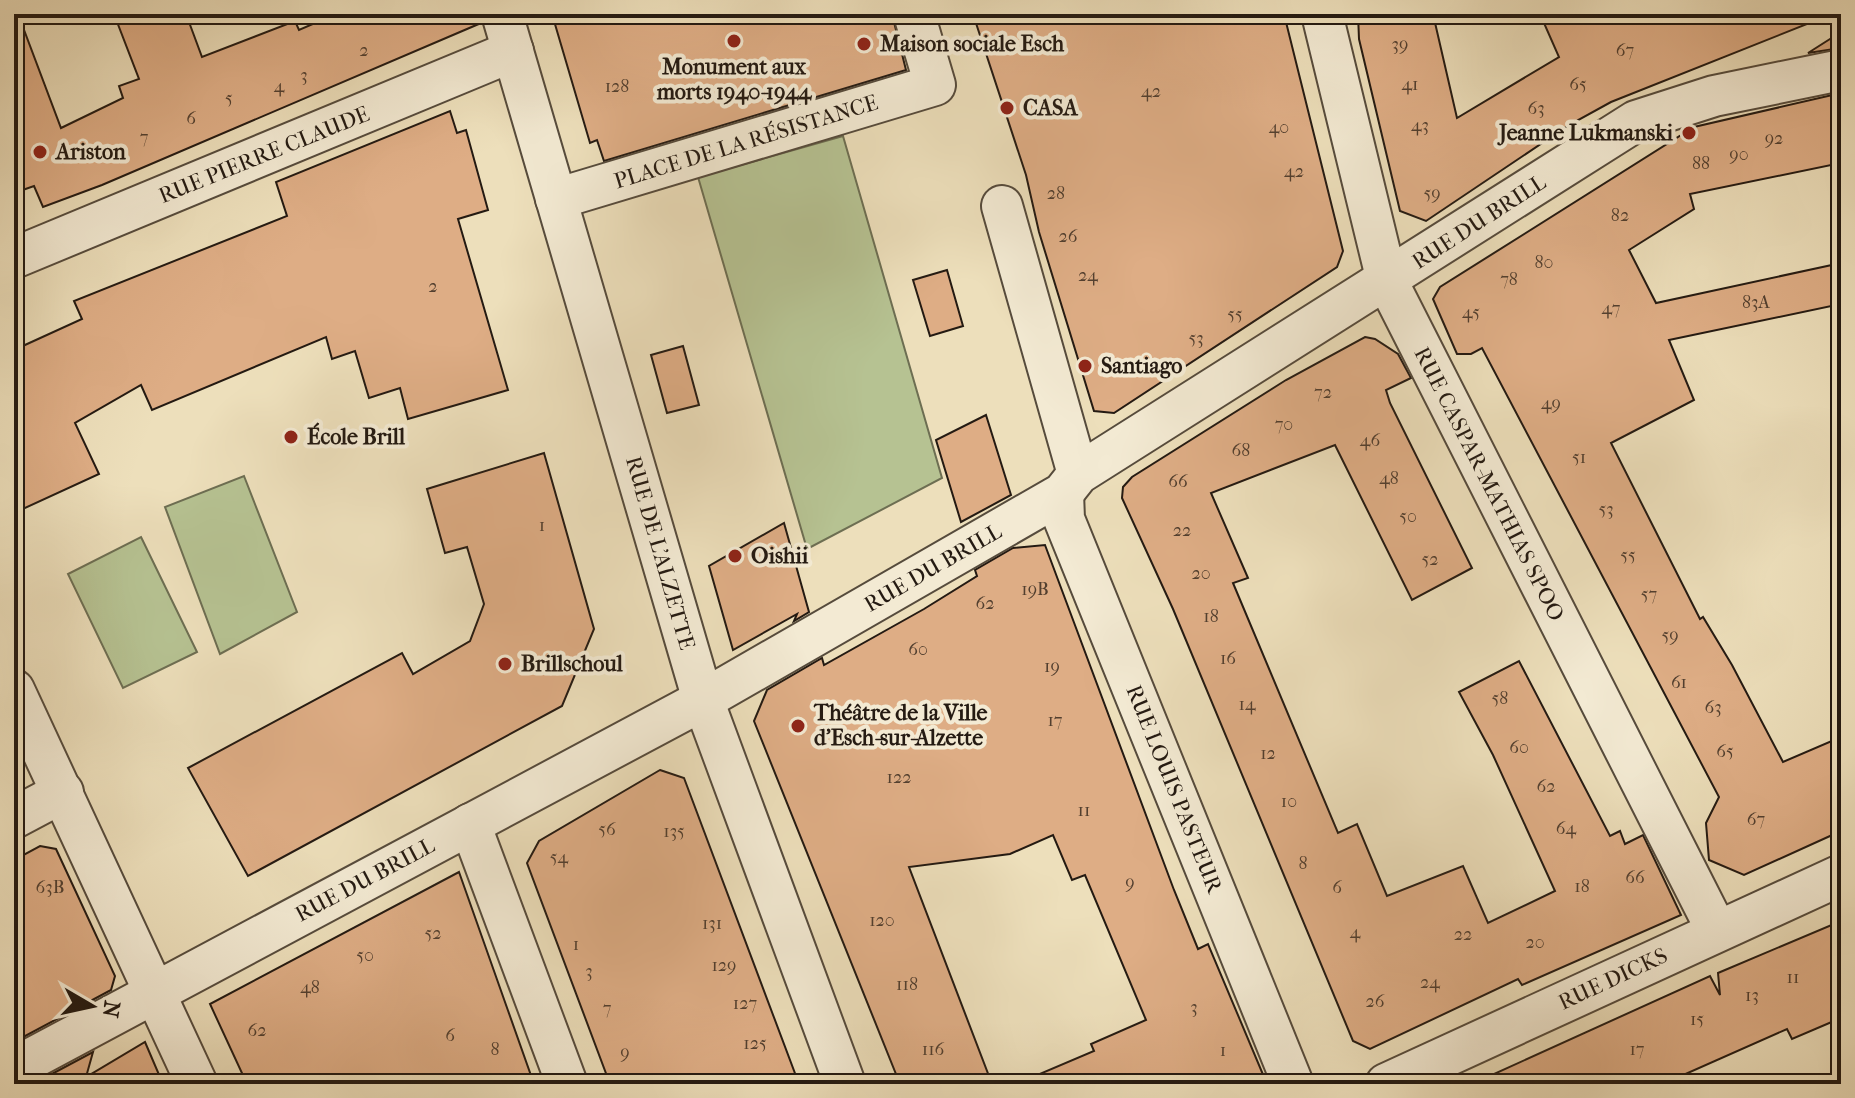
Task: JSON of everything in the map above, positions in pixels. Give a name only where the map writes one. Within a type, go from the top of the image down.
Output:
[{"type":"street","name":"PLACE DE LA RÉSISTANCE","points":[[556,199],[935,85],[914,14]]},
{"type":"street","name":"RUE CASPAR-MATHIAS SPOO","points":[[1322,14],[1387,281],[1717,931]]},
{"type":"street","name":"RUE DE L'ALZETTE","points":[[508,33],[703,700],[845,1084]]},
{"type":"street","name":"RUE PIERRE CLAUDE","points":[[14,258],[508,33]]},
{"type":"street","name":"RUE DU BRILL","points":[[14,1068],[703,700],[1071,484],[1636,121],[1714,96],[1841,70]]},
{"type":"street","name":"RUE LOUIS PASTEUR","points":[[1002,206],[1071,484],[1064,519],[1293,1084]]},
{"type":"street","points":[[14,690],[197,1084]]},
{"type":"street","points":[[14,818],[63,792]]},
{"type":"street","points":[[470,824],[567,1084]]},
{"type":"street","name":"RUE DICKS","points":[[1386,1084],[1841,875]]},
{"type":"green space","points":[[843,136],[942,478],[807,549],[698,177]]},
{"type":"green space","points":[[244,476],[297,612],[220,654],[165,507]]},
{"type":"green space","points":[[141,537],[197,652],[123,688],[68,574]]},
{"type":"building","points":[[14,14],[18,14],[61,128],[123,98],[119,86],[139,79],[114,14],[186,14],[202,57],[295,21],[299,30],[336,14],[480,14],[481,23],[102,185],[43,207],[34,186],[14,193]]},
{"type":"building","points":[[552,14],[892,14],[906,70],[604,161],[597,140],[590,143]]},
{"type":"building","points":[[973,14],[1284,14],[1343,251],[1337,267],[1114,413],[1094,411],[1039,232],[1026,175]]},
{"type":"building","points":[[1358,14],[1433,14],[1457,118],[1559,57],[1540,14],[1827,16],[1611,102],[1569,125],[1426,221],[1400,211],[1359,39]]},
{"type":"building","points":[[1841,32],[1841,48],[1808,53]]},
{"type":"building","points":[[1841,93],[1841,163],[1690,194],[1694,209],[1629,250],[1656,303],[1841,263],[1841,304],[1669,340],[1694,400],[1611,443],[1700,619],[1703,617],[1732,665],[1783,762],[1841,737],[1841,831],[1744,875],[1709,860],[1706,823],[1719,797],[1482,348],[1471,354],[1457,354],[1433,299],[1440,287],[1694,127]]},
{"type":"building","points":[[450,111],[457,133],[466,130],[488,210],[458,219],[508,390],[408,419],[400,388],[369,398],[355,351],[332,359],[326,337],[152,410],[141,385],[75,423],[99,474],[14,513],[14,350],[82,319],[74,301],[287,216],[276,182]]},
{"type":"building","points":[[947,270],[963,326],[930,336],[913,280]]},
{"type":"building","points":[[1365,337],[1375,339],[1398,354],[1411,378],[1386,390],[1390,403],[1472,568],[1412,600],[1335,445],[1211,493],[1248,578],[1233,583],[1338,833],[1357,824],[1387,896],[1463,866],[1488,923],[1555,891],[1493,755],[1459,692],[1519,661],[1610,836],[1620,831],[1625,844],[1643,835],[1681,915],[1522,985],[1518,979],[1370,1049],[1353,1041],[1173,609],[1122,498],[1123,487],[1132,477],[1286,380]]},
{"type":"building","points":[[683,346],[699,405],[667,413],[651,355]]},
{"type":"building","points":[[986,415],[1011,495],[961,522],[936,440]]},
{"type":"building","name":"Brillschoul","points":[[544,453],[594,629],[562,706],[248,876],[188,768],[402,653],[413,674],[470,641],[484,604],[467,547],[445,553],[427,489]]},
{"type":"building","points":[[784,523],[809,612],[794,621],[797,614],[733,650],[709,566]]},
{"type":"building","points":[[1045,545],[1198,949],[1208,944],[1267,1084],[1016,1084],[1094,1051],[1091,1044],[1146,1020],[1085,875],[1072,880],[1053,835],[1010,854],[909,867],[992,1084],[900,1084],[754,721],[767,690],[822,658],[824,665],[924,609],[977,576],[975,570],[1013,548]]},
{"type":"building","points":[[660,770],[684,778],[799,1084],[610,1084],[527,863],[539,841]]},
{"type":"building","points":[[40,846],[56,849],[115,976],[111,990],[14,1042],[14,860]]},
{"type":"building","points":[[459,872],[534,1084],[247,1084],[210,1004]]},
{"type":"building","points":[[1841,921],[1841,1018],[1792,1039],[1787,1029],[1663,1084],[1472,1084],[1710,976],[1720,995],[1718,973]]},
{"type":"building","points":[[145,1042],[163,1084],[33,1084],[93,1052],[86,1077]]},
{"type":"place","name":"Monument aux morts 1940-1944","points":[[734,41]]},
{"type":"place","name":"Maison sociale Esch","points":[[864,44]]},
{"type":"place","name":"CASA","points":[[1007,108]]},
{"type":"place","name":"Jeanne Lukmanski","points":[[1689,133]]},
{"type":"place","name":"Ariston","points":[[40,152]]},
{"type":"place","name":"Santiago","points":[[1085,366]]},
{"type":"place","name":"École Brill","points":[[291,437]]},
{"type":"place","name":"Oishii","points":[[735,556]]},
{"type":"place","name":"Brillschoul","points":[[505,664]]},
{"type":"place","name":"Théâtre de la Ville d'Esch-sur-Alzette","points":[[798,726]]}]
